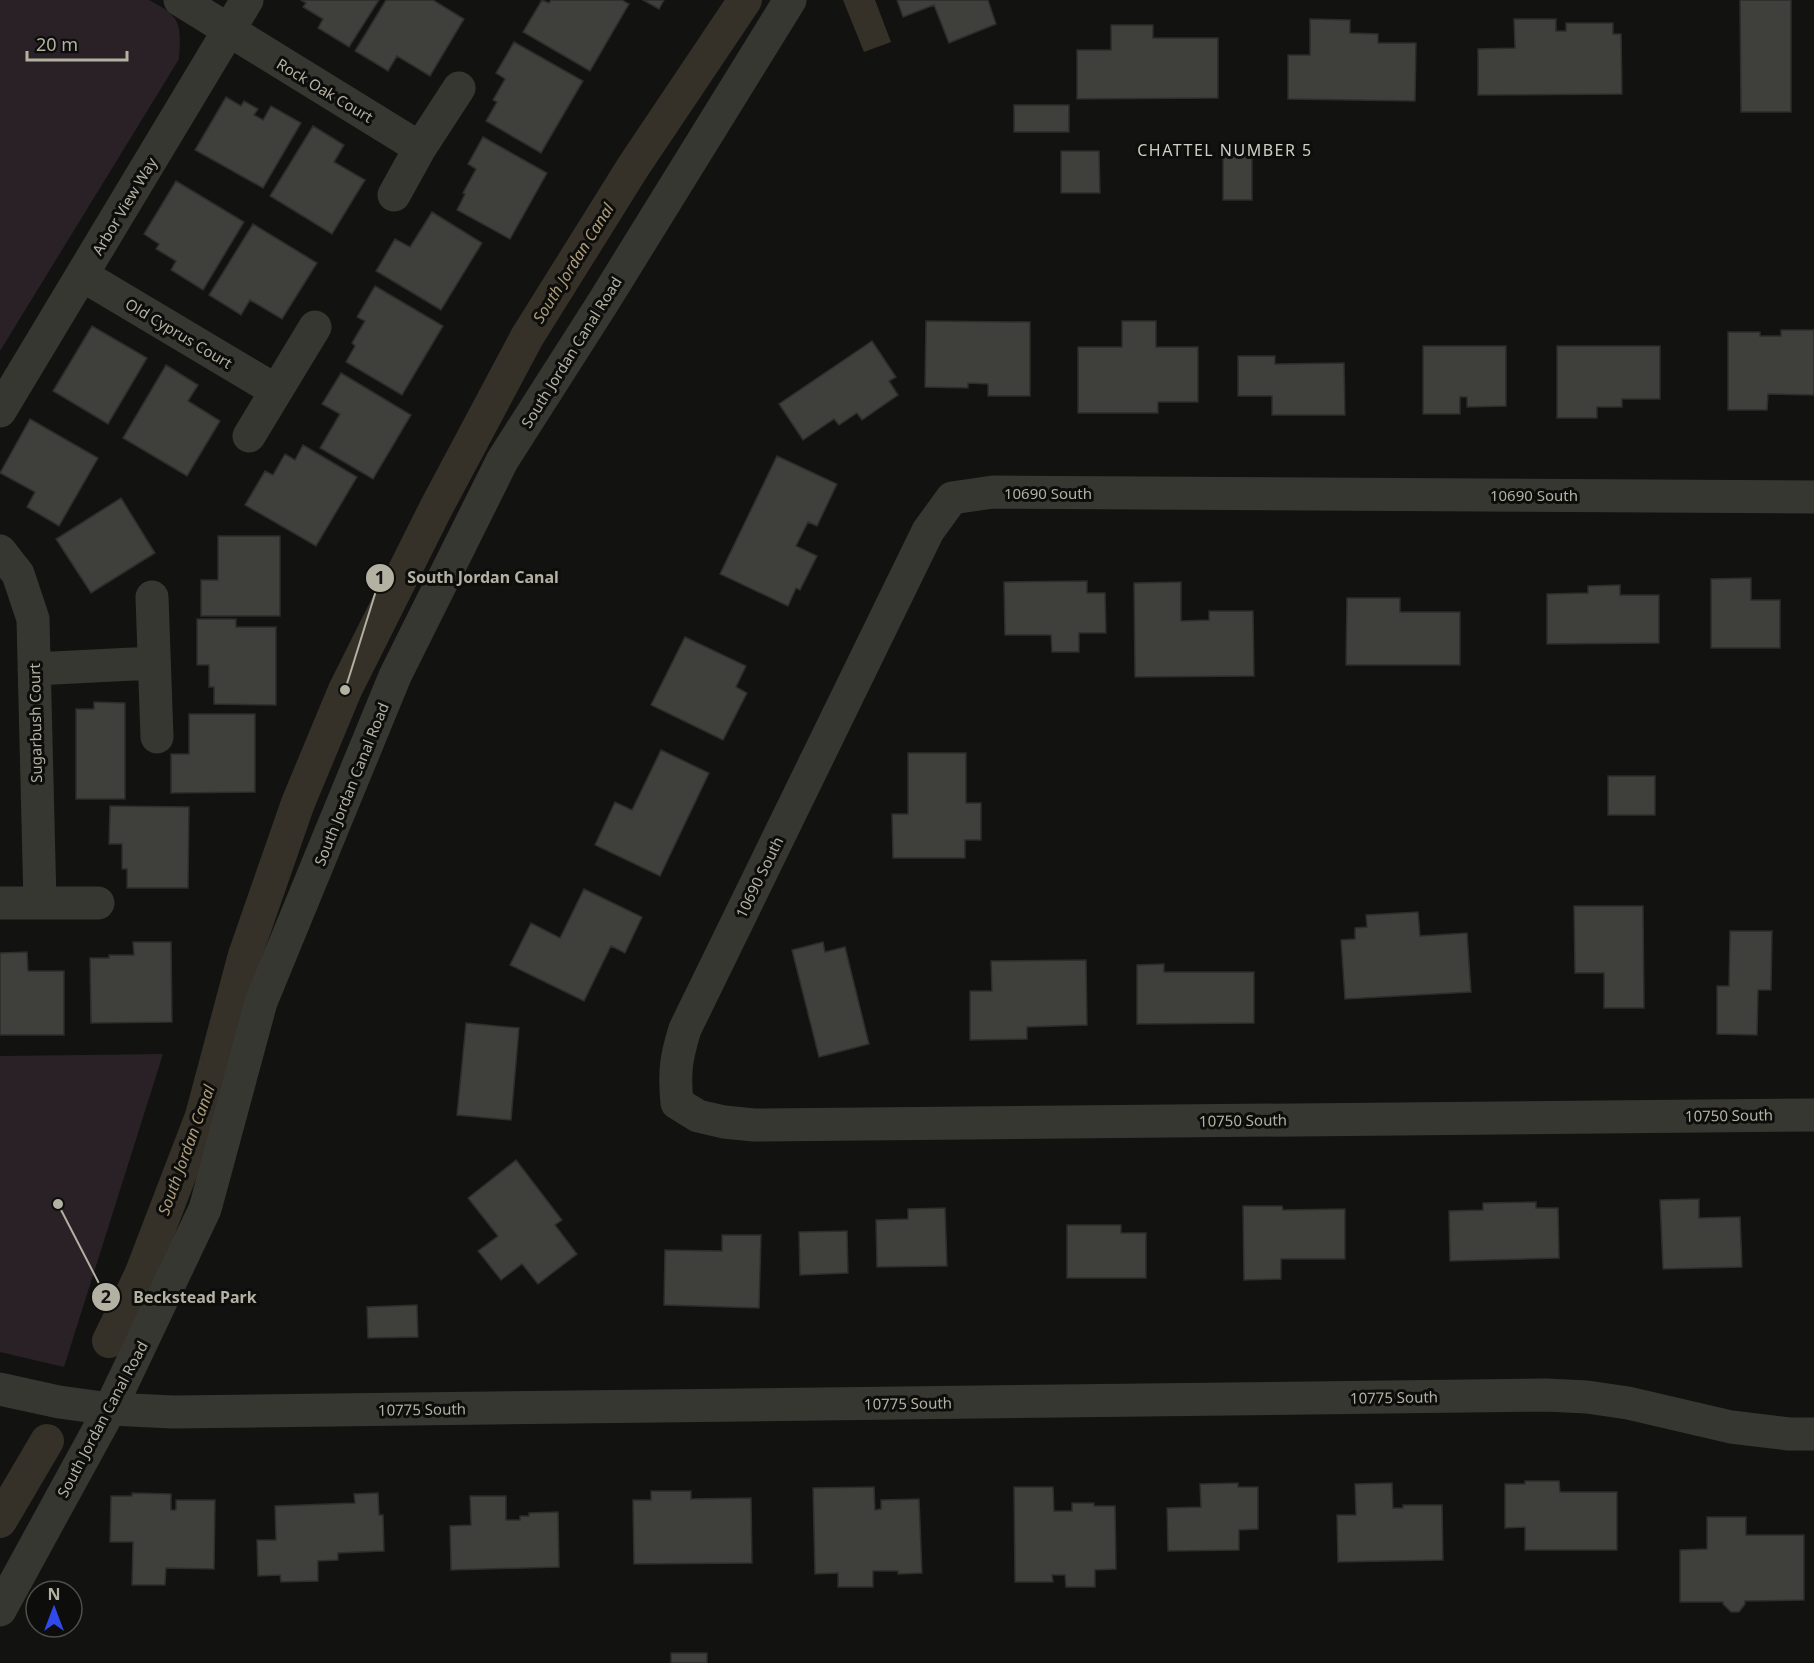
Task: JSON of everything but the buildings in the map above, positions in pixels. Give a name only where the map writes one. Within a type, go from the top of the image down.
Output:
[{"type":"street","name":"Rock Oak Court","points":[[180,0],[420,148]]},
{"type":"street","name":"Arbor View Way","points":[[0,411],[247,0]]},
{"type":"street","name":"South Jordan Canal Road","points":[[0,1610],[110,1409],[205,1209],[261,1002],[395,676],[502,460],[610,291],[790,0]]},
{"type":"street","points":[[394,195],[420,148],[459,88]]},
{"type":"street","name":"Old Cyprus Court","points":[[82,275],[275,390]]},
{"type":"street","points":[[249,436],[315,327]]},
{"type":"street","name":"10690 South","points":[[677,1103],[675,1078],[677,1053],[686,1029],[928,531],[952,498],[993,492],[1814,496]]},
{"type":"street","name":"Sugarbush Court","points":[[0,551],[18,574],[33,620],[40,903]]},
{"type":"street","points":[[152,597],[157,736]]},
{"type":"street","points":[[34,669],[153,663]]},
{"type":"street","points":[[0,903],[98,903]]},
{"type":"street","name":"10750 South","points":[[677,1103],[698,1116],[754,1125],[1814,1114]]},
{"type":"street","name":"10775 South","points":[[0,1389],[59,1402],[110,1409],[173,1412],[1546,1395],[1587,1397],[1629,1403],[1731,1427],[1789,1434],[1814,1434]]},
{"type":"shaded area","points":[[0,0],[149,0],[174,17],[180,37],[179,59],[0,351]]},
{"type":"shaded area","points":[[843,0],[875,0],[891,42],[864,52]]},
{"type":"shaded area","points":[[163,1054],[64,1367],[0,1352],[0,1056]]},
{"type":"waterway","name":"South Jordan Canal","points":[[109,1341],[141,1275],[202,1116],[245,955],[298,803],[345,690],[436,508],[527,337],[633,167],[745,0]]},
{"type":"waterway","name":"South Jordan Canal","points":[[0,1521],[47,1441]]},
{"type":"place","name":"South Jordan Canal","points":[[345,690]]},
{"type":"place","name":"Beckstead Park","points":[[58,1204]]},
{"type":"district","name":"CHATTEL NUMBER 5","points":[[1225,150]]}]
